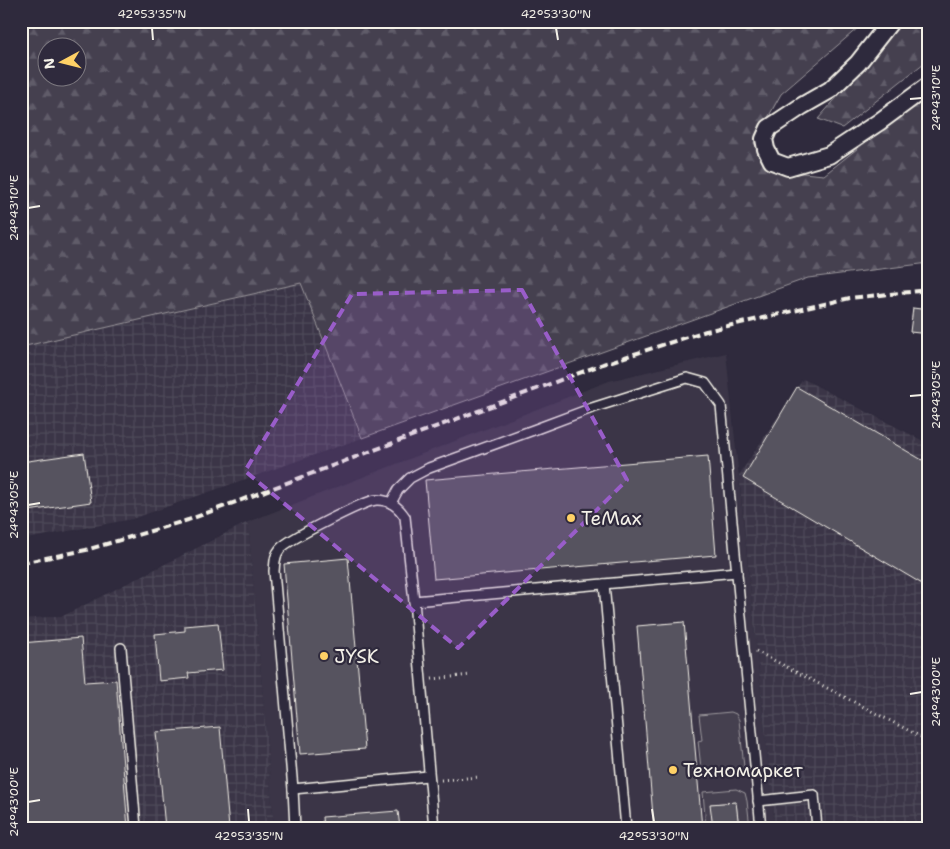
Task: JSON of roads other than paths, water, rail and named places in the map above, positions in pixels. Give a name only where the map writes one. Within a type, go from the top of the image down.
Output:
[{"type":"street","points":[[891,21],[858,63],[830,90],[769,128],[764,139],[766,149],[772,161],[788,168],[830,155],[929,85]]},
{"type":"lane","points":[[392,503],[398,490],[410,478],[429,468],[592,408],[687,378],[705,382],[721,405],[761,828]]},
{"type":"lane","points":[[295,828],[274,572],[275,557],[280,548],[294,538],[374,500],[392,503],[399,508],[405,517],[434,828]]},
{"type":"lane","points":[[414,601],[737,572]]},
{"type":"lane","points":[[604,584],[626,828]]},
{"type":"lane","points":[[121,648],[136,828]]},
{"type":"lane","points":[[293,789],[429,779]]},
{"type":"lane","points":[[758,801],[814,795],[817,828]]},
{"type":"railway","points":[[21,563],[86,550],[188,520],[603,364],[706,331],[850,298],[929,290]]},
{"type":"place","name":"ТеМах","points":[[571,518]]},
{"type":"place","name":"JYSK","points":[[324,656]]},
{"type":"place","name":"Техномаркет","points":[[673,770]]}]
